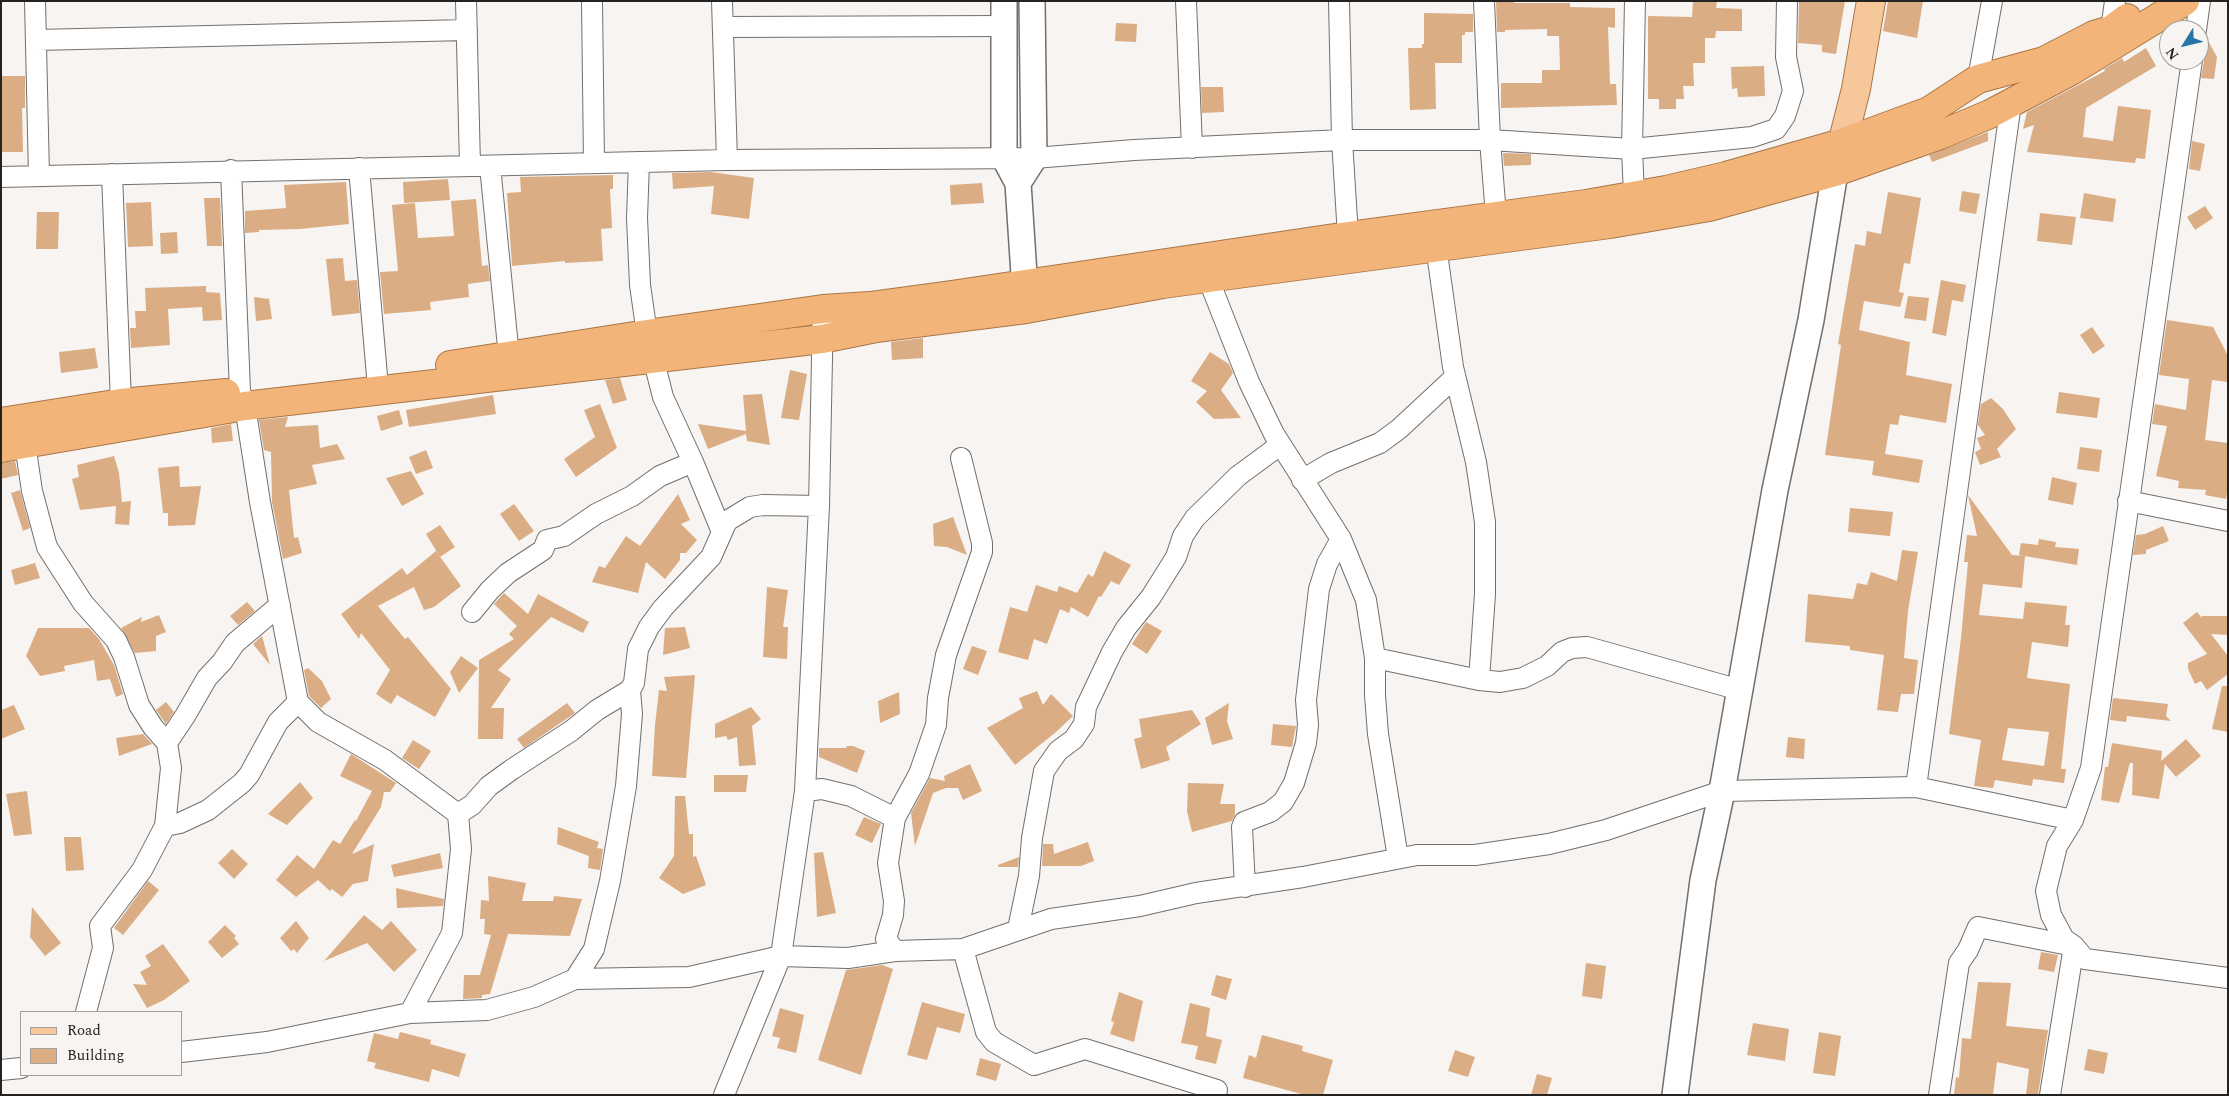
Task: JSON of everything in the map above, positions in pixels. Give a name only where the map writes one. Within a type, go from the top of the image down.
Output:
[{"type":"highway","points":[[1,422],[121,403],[242,399],[654,360],[822,339],[1025,297],[1348,236],[1452,237],[1496,216],[1634,195],[1726,176],[1842,143],[1929,111],[1978,79],[2044,61],[2094,34],[2111,30],[2150,1]]},
{"type":"highway","points":[[13,446],[242,399],[377,376],[823,309],[1025,297],[1208,278],[1452,237],[1610,224],[1708,207],[1835,172],[1940,134],[2011,102],[2071,71],[2184,1]]},
{"type":"main road","points":[[1835,172],[1856,89],[1871,1]]},
{"type":"street","points":[[35,1],[39,176]]},
{"type":"street","points":[[466,1],[470,166]]},
{"type":"street","points":[[592,1],[594,163]]},
{"type":"street","points":[[722,1],[727,160]]},
{"type":"street","points":[[1004,1],[1004,158],[1018,183],[1025,297]]},
{"type":"street","points":[[1018,183],[1034,158],[1032,1]]},
{"type":"street","points":[[1186,1],[1192,148]]},
{"type":"street","points":[[1339,1],[1342,140],[1348,236]]},
{"type":"street","points":[[1484,1],[1490,140],[1496,216]]},
{"type":"street","points":[[1634,195],[1632,149],[1635,1]]},
{"type":"street","points":[[1,177],[231,170],[727,160],[1034,158],[1134,150],[1342,140],[1490,140],[1632,149],[1752,137],[1776,129],[1785,116],[1793,91],[1786,57],[1787,1]]},
{"type":"street","points":[[1978,79],[1992,1]]},
{"type":"street","points":[[2111,30],[2115,1]]},
{"type":"street","points":[[2197,20],[2200,1]]},
{"type":"street","points":[[723,27],[1005,26]]},
{"type":"street","points":[[36,40],[467,30]]},
{"type":"street","points":[[2191,70],[2091,768],[2073,820],[2057,846],[2046,891],[2052,915],[2064,939],[2086,958],[2228,978]]},
{"type":"street","points":[[1916,787],[2011,102]]},
{"type":"street","points":[[639,162],[637,218],[640,285],[647,334],[663,397],[722,532]]},
{"type":"street","points":[[490,166],[509,357]]},
{"type":"street","points":[[359,168],[377,376]]},
{"type":"street","points":[[231,170],[242,399],[298,702],[318,722],[385,760],[458,814],[461,849],[452,934],[410,1013]]},
{"type":"street","points":[[1675,1095],[1703,880],[1722,791],[1775,490],[1812,320],[1835,172]]},
{"type":"street","points":[[112,174],[121,403]]},
{"type":"street","points":[[1452,237],[1455,377],[1476,462],[1485,522],[1485,594],[1479,680]]},
{"type":"street","points":[[1208,278],[1249,382],[1280,445],[1341,540],[1366,600],[1375,658],[1378,734],[1398,858]]},
{"type":"street","points":[[724,1095],[781,956],[805,791],[819,506],[823,309]]},
{"type":"street","points":[[1302,480],[1331,464],[1380,443],[1399,429],[1455,377]]},
{"type":"street","points":[[1018,929],[1029,876],[1032,838],[1044,771],[1058,751],[1074,739],[1084,724],[1086,707],[1112,652],[1126,628],[1151,597],[1171,565],[1183,536],[1195,518],[1238,476],[1280,445]]},
{"type":"street","points":[[13,446],[32,491],[46,547],[83,603],[116,640],[124,657],[138,705],[167,743],[170,768],[165,826],[142,870],[100,926],[103,948],[86,1011]]},
{"type":"street","points":[[895,951],[886,939],[894,908],[888,863],[894,818],[919,774],[936,725],[938,698],[946,655],[982,552],[982,543],[961,458]]},
{"type":"street","points":[[472,612],[508,572],[543,550],[547,540],[564,536],[596,514],[632,496],[660,476],[693,462]]},
{"type":"street","points":[[2128,501],[2228,521]]},
{"type":"street","points":[[458,814],[472,805],[490,786],[511,770],[571,731],[597,710],[630,690],[634,683],[638,649],[649,627],[663,608],[711,557],[727,521],[750,507],[763,505],[819,506]]},
{"type":"street","points":[[1244,887],[1242,827],[1244,822],[1270,812],[1283,802],[1294,783],[1306,743],[1308,725],[1306,700],[1319,589],[1327,564],[1341,540]]},
{"type":"street","points":[[167,743],[207,678],[222,662],[234,643],[280,605]]},
{"type":"street","points":[[1375,658],[1479,680],[1500,682],[1523,678],[1547,666],[1562,652],[1572,648],[1587,647],[1740,690]]},
{"type":"street","points":[[575,979],[594,949],[612,873],[622,817],[629,757],[632,714],[630,690]]},
{"type":"street","points":[[165,826],[180,823],[208,810],[234,790],[249,775],[278,722],[298,702]]},
{"type":"street","points":[[182,1052],[267,1042],[410,1013],[487,1010],[534,997],[575,979],[689,977],[781,956],[848,958],[895,951],[963,949],[1051,919],[1140,906],[1196,893],[1244,887],[1417,855],[1475,855],[1549,844],[1606,830],[1722,791],[1916,787],[2073,820]]},
{"type":"street","points":[[805,791],[822,789],[851,796],[894,818]]},
{"type":"street","points":[[1939,1095],[1958,963],[1968,950],[1978,927],[2074,946]]},
{"type":"street","points":[[2050,1095],[2074,946]]},
{"type":"street","points":[[963,949],[986,1032],[994,1042],[1034,1065],[1085,1049],[1217,1090],[1216,1095]]},
{"type":"street","points":[[1,1070],[20,1068]]},
{"type":"building","points":[[1496,1],[1514,1],[1514,3],[1570,3],[1570,7],[1615,8],[1615,28],[1608,27],[1610,84],[1616,84],[1617,105],[1501,108],[1501,83],[1542,83],[1542,70],[1560,70],[1559,36],[1547,36],[1547,29],[1505,30],[1505,32],[1497,32]]},
{"type":"building","points":[[1693,1],[1717,1],[1716,8],[1742,9],[1742,31],[1716,31],[1715,38],[1705,38],[1705,63],[1693,63],[1694,86],[1683,86],[1684,99],[1676,99],[1676,109],[1659,109],[1659,99],[1648,99],[1648,16],[1692,17]]},
{"type":"building","points":[[1799,1],[1845,1],[1836,54],[1822,52],[1822,45],[1798,43]]},
{"type":"building","points":[[1888,1],[1923,1],[1917,38],[1883,31]]},
{"type":"building","points":[[1424,13],[1473,14],[1473,32],[1465,32],[1465,35],[1462,35],[1462,63],[1435,63],[1436,109],[1410,110],[1408,48],[1422,48],[1422,44],[1424,44]]},
{"type":"building","points":[[1116,23],[1137,24],[1136,42],[1115,41]]},
{"type":"building","points":[[2209,42],[2217,57],[2214,79],[2201,78],[2202,70],[2209,70]]},
{"type":"building","points":[[2146,48],[2156,66],[2086,108],[2083,137],[2113,141],[2118,106],[2151,110],[2145,159],[2136,158],[2135,163],[2027,152],[2034,125],[2023,129],[2027,112],[2105,71],[2104,69],[2122,58],[2124,62]]},
{"type":"building","points":[[1764,66],[1765,96],[1738,97],[1737,88],[1732,89],[1731,67]]},
{"type":"building","points":[[1,76],[25,76],[25,108],[22,108],[23,152],[1,152]]},
{"type":"building","points":[[1201,87],[1223,87],[1224,112],[1202,113]]},
{"type":"building","points":[[1988,132],[1988,141],[1932,162],[1929,155]]},
{"type":"building","points":[[2192,141],[2205,144],[2200,171],[2189,169]]},
{"type":"building","points":[[1503,153],[1531,154],[1531,165],[1504,166]]},
{"type":"building","points":[[711,172],[754,178],[749,219],[711,214],[714,186],[673,189],[672,173]]},
{"type":"building","points":[[613,175],[613,189],[610,189],[612,228],[601,229],[603,261],[565,263],[565,261],[512,266],[507,193],[521,192],[520,177]]},
{"type":"building","points":[[448,179],[450,200],[404,203],[403,182]]},
{"type":"building","points":[[346,182],[349,224],[300,229],[259,230],[259,232],[245,233],[245,211],[286,208],[284,185]]},
{"type":"building","points":[[982,183],[984,203],[951,205],[950,185]]},
{"type":"building","points":[[1962,191],[1980,194],[1976,214],[1959,211]]},
{"type":"building","points":[[1888,192],[1921,198],[1910,264],[1904,263],[1899,292],[1904,293],[1900,307],[1864,301],[1859,330],[1910,342],[1906,375],[1952,384],[1946,423],[1900,415],[1898,425],[1890,424],[1885,454],[1923,460],[1919,483],[1872,475],[1874,461],[1825,455],[1841,345],[1838,344],[1855,244],[1865,246],[1867,231],[1881,234]]},
{"type":"building","points":[[2084,193],[2116,199],[2113,222],[2080,218]]},
{"type":"building","points":[[204,198],[220,198],[222,246],[207,246]]},
{"type":"building","points":[[476,199],[482,266],[488,265],[490,281],[468,284],[469,297],[430,302],[431,310],[384,314],[380,272],[398,271],[392,205],[415,203],[418,238],[454,236],[451,201]]},
{"type":"building","points":[[151,202],[153,246],[128,247],[126,203]]},
{"type":"building","points":[[2205,206],[2213,218],[2195,230],[2187,217]]},
{"type":"building","points":[[37,212],[59,212],[58,249],[36,249]]},
{"type":"building","points":[[2040,213],[2076,217],[2072,245],[2037,241]]},
{"type":"building","points":[[177,232],[178,253],[161,254],[160,233]]},
{"type":"building","points":[[343,258],[345,281],[357,280],[360,313],[332,316],[326,259]]},
{"type":"building","points":[[1941,280],[1966,285],[1963,302],[1952,300],[1946,336],[1932,333]]},
{"type":"building","points":[[206,286],[206,292],[220,293],[222,320],[203,321],[202,307],[168,309],[170,345],[131,348],[130,328],[136,328],[135,311],[146,311],[145,288]]},
{"type":"building","points":[[1908,296],[1929,298],[1926,321],[1904,318]]},
{"type":"building","points":[[254,297],[269,299],[272,319],[256,321]]},
{"type":"building","points":[[2167,320],[2213,327],[2228,356],[2228,382],[2212,380],[2205,440],[2228,443],[2228,487],[2226,499],[2205,495],[2206,490],[2178,488],[2179,481],[2156,476],[2167,426],[2152,424],[2155,404],[2186,410],[2189,379],[2159,375]]},
{"type":"building","points":[[2092,327],[2105,346],[2093,354],[2080,335]]},
{"type":"building","points":[[923,338],[923,358],[892,360],[891,342]]},
{"type":"building","points":[[95,348],[98,368],[61,373],[59,352]]},
{"type":"building","points":[[1210,352],[1229,364],[1233,373],[1221,390],[1241,418],[1214,419],[1196,402],[1207,391],[1191,381]]},
{"type":"building","points":[[790,370],[807,374],[799,420],[781,418]]},
{"type":"building","points":[[620,378],[627,400],[613,404],[605,380]]},
{"type":"building","points":[[2059,392],[2100,398],[2097,418],[2056,413]]},
{"type":"building","points":[[762,394],[770,445],[747,441],[746,434],[708,449],[698,424],[746,431],[743,395]]},
{"type":"building","points":[[493,395],[496,414],[409,427],[406,410]]},
{"type":"building","points":[[1991,398],[2003,409],[2016,429],[1997,449],[2001,457],[1980,465],[1975,452],[1981,449],[1977,438],[1985,435],[1978,425],[1981,404]]},
{"type":"building","points":[[600,404],[617,448],[576,477],[564,459],[595,437],[584,410]]},
{"type":"building","points":[[399,410],[403,424],[381,431],[377,416]]},
{"type":"building","points":[[288,417],[285,427],[318,425],[320,448],[337,444],[345,459],[312,465],[317,484],[289,490],[294,538],[298,537],[302,553],[283,559],[272,502],[271,452],[264,450],[259,420]]},
{"type":"building","points":[[231,424],[233,441],[212,443],[211,428]]},
{"type":"building","points":[[2080,447],[2102,450],[2099,472],[2077,469]]},
{"type":"building","points":[[426,450],[433,468],[416,474],[409,457]]},
{"type":"building","points":[[114,456],[119,473],[122,502],[131,501],[129,525],[115,524],[116,506],[80,510],[72,479],[79,477],[77,465]]},
{"type":"building","points":[[15,461],[18,475],[1,479],[1,463]]},
{"type":"building","points":[[179,466],[180,487],[201,486],[195,525],[168,526],[168,513],[163,513],[158,468]]},
{"type":"building","points":[[411,471],[424,494],[402,506],[386,478]]},
{"type":"building","points":[[2052,477],[2077,483],[2073,505],[2048,500]]},
{"type":"building","points":[[20,490],[30,528],[23,531],[11,493]]},
{"type":"building","points":[[678,494],[690,520],[681,524],[697,540],[686,553],[680,553],[680,560],[665,579],[646,562],[638,593],[592,582],[599,566],[605,568],[626,536],[640,546]]},
{"type":"building","points":[[1968,495],[2012,555],[2025,556],[2022,588],[1983,584],[1979,615],[2023,619],[2025,602],[2067,606],[2065,625],[2070,625],[2068,647],[2032,642],[2027,678],[2070,684],[2061,769],[2066,769],[2064,783],[2033,779],[2032,786],[1995,780],[1993,788],[1974,786],[1981,740],[1949,734],[1968,562],[1964,562],[1967,535],[1977,536]],"holes":[[[2008,728],[2049,732],[2044,766],[2002,760]]]},
{"type":"building","points":[[514,504],[534,531],[519,541],[500,514]]},
{"type":"building","points":[[1850,508],[1893,512],[1890,536],[1848,532]]},
{"type":"building","points":[[953,517],[967,555],[947,547],[934,546],[933,524]]},
{"type":"building","points":[[440,525],[455,547],[440,557],[426,534]]},
{"type":"building","points":[[2163,526],[2169,541],[2146,550],[2146,554],[2133,555],[2136,535],[2145,534]]},
{"type":"building","points":[[2039,539],[2056,542],[2055,547],[2079,549],[2077,565],[2019,555],[2021,543],[2038,545]]},
{"type":"building","points":[[1902,550],[1918,552],[1908,611],[1904,658],[1918,660],[1914,694],[1901,694],[1898,712],[1877,710],[1884,655],[1850,650],[1850,646],[1805,642],[1808,594],[1853,599],[1857,583],[1867,585],[1871,572],[1897,581]]},
{"type":"building","points":[[436,551],[461,586],[434,607],[424,610],[414,587],[378,606],[405,639],[408,637],[451,689],[435,717],[397,695],[391,704],[376,694],[390,670],[361,633],[359,639],[341,614],[402,568],[407,575]]},
{"type":"building","points":[[1104,551],[1131,565],[1119,585],[1111,581],[1101,597],[1099,596],[1088,617],[1071,607],[1069,613],[1060,609],[1047,644],[1034,639],[1028,660],[998,652],[1010,607],[1027,612],[1036,585],[1057,592],[1059,586],[1077,593],[1088,574],[1093,577]]},
{"type":"building","points":[[35,563],[40,578],[15,585],[11,570]]},
{"type":"building","points":[[767,587],[788,590],[783,627],[788,627],[787,659],[763,657]]},
{"type":"building","points":[[504,593],[528,614],[538,594],[589,622],[583,633],[551,617],[498,670],[511,679],[491,708],[504,708],[503,739],[478,739],[479,660],[514,639],[509,634],[517,626],[494,604]]},
{"type":"building","points":[[247,602],[255,611],[238,625],[230,616]]},
{"type":"building","points":[[2197,612],[2202,618],[2202,616],[2228,616],[2228,635],[2211,634],[2228,656],[2228,674],[2207,690],[2201,681],[2195,684],[2188,669],[2188,663],[2207,654],[2183,623]]},
{"type":"building","points":[[159,615],[166,632],[156,636],[156,651],[135,653],[121,628],[142,617],[141,622]]},
{"type":"building","points":[[1146,622],[1162,631],[1147,654],[1132,644]]},
{"type":"building","points":[[685,627],[690,648],[663,655],[665,628]]},
{"type":"building","points":[[38,628],[89,628],[99,639],[114,665],[123,694],[116,697],[110,679],[97,681],[94,660],[64,666],[65,671],[40,676],[26,656]]},
{"type":"building","points":[[262,636],[270,665],[253,644]]},
{"type":"building","points":[[972,646],[987,651],[978,675],[963,669]]},
{"type":"building","points":[[461,656],[478,668],[459,693],[450,672]]},
{"type":"building","points":[[308,668],[322,681],[331,699],[321,708],[309,696],[304,670]]},
{"type":"building","points":[[695,675],[686,778],[652,776],[659,690],[667,691],[664,677]]},
{"type":"building","points":[[2222,686],[2228,686],[2228,732],[2212,729]]},
{"type":"building","points":[[1037,691],[1043,705],[1051,694],[1073,716],[1015,765],[987,728],[1023,708],[1019,698]]},
{"type":"building","points":[[899,692],[900,714],[880,723],[878,701]]},
{"type":"building","points":[[2113,698],[2168,704],[2166,716],[2171,721],[2127,716],[2126,722],[2110,720]]},
{"type":"building","points":[[166,702],[174,712],[166,724],[156,710]]},
{"type":"building","points":[[567,703],[575,713],[524,748],[517,739]]},
{"type":"building","points":[[1229,703],[1227,721],[1233,739],[1212,745],[1205,718]]},
{"type":"building","points":[[14,705],[25,729],[1,739],[1,710]]},
{"type":"building","points":[[751,707],[761,719],[752,726],[756,765],[739,766],[737,737],[728,740],[726,736],[715,738],[715,724]]},
{"type":"building","points":[[1192,710],[1201,724],[1166,747],[1170,760],[1141,769],[1134,739],[1142,737],[1139,719]]},
{"type":"building","points":[[1273,724],[1296,726],[1292,747],[1271,745]]},
{"type":"building","points":[[143,734],[152,744],[119,756],[116,738]]},
{"type":"building","points":[[1788,737],[1805,739],[1804,759],[1786,757]]},
{"type":"building","points":[[2186,739],[2201,756],[2176,777],[2165,764],[2159,799],[2132,795],[2133,763],[2130,763],[2119,803],[2101,800],[2105,767],[2108,767],[2112,743],[2162,751],[2161,761]]},
{"type":"building","points":[[413,740],[431,751],[419,769],[402,758]]},
{"type":"building","points":[[847,746],[853,746],[865,751],[857,773],[819,757],[819,748],[846,748]]},
{"type":"building","points":[[351,754],[396,783],[390,792],[384,792],[381,807],[352,854],[374,844],[368,881],[353,884],[342,897],[332,889],[330,891],[318,880],[296,897],[276,880],[297,855],[314,869],[333,840],[340,844],[356,821],[372,791],[340,776]]},
{"type":"building","points":[[970,764],[982,791],[963,800],[958,788],[946,788],[933,793],[915,846],[911,813],[930,778],[945,781],[944,776]]},
{"type":"building","points":[[714,775],[748,775],[746,792],[714,792]]},
{"type":"building","points":[[300,782],[313,798],[287,825],[268,814]]},
{"type":"building","points":[[1188,783],[1224,784],[1220,804],[1235,804],[1235,814],[1232,821],[1192,832],[1187,811]]},
{"type":"building","points":[[27,791],[32,834],[14,836],[6,794]]},
{"type":"building","points":[[675,796],[685,796],[689,834],[693,834],[693,857],[696,856],[706,885],[683,894],[659,878],[674,856]]},
{"type":"building","points":[[864,817],[881,824],[872,843],[855,835]]},
{"type":"building","points":[[558,827],[599,842],[597,848],[603,849],[600,870],[588,868],[589,856],[557,844]]},
{"type":"building","points":[[64,837],[81,837],[84,870],[66,871]]},
{"type":"building","points":[[1088,842],[1094,861],[1081,866],[1042,866],[1043,844],[1053,844],[1054,854]]},
{"type":"building","points":[[232,849],[248,864],[234,879],[218,863]]},
{"type":"building","points":[[823,852],[836,913],[817,917],[814,853]]},
{"type":"building","points":[[440,853],[443,868],[394,877],[391,865]]},
{"type":"building","points":[[1019,857],[1018,867],[998,867],[998,865]]},
{"type":"building","points":[[488,876],[526,883],[522,901],[553,901],[554,896],[582,899],[570,936],[508,934],[490,994],[482,995],[482,998],[463,999],[464,975],[480,975],[491,935],[484,934],[485,919],[480,919],[481,900],[489,901]]},
{"type":"building","points":[[148,881],[159,890],[123,935],[114,928]]},
{"type":"building","points":[[396,888],[444,899],[443,906],[397,908]]},
{"type":"building","points":[[32,907],[61,943],[45,956],[30,937]]},
{"type":"building","points":[[364,915],[382,930],[391,921],[417,950],[394,972],[367,943],[324,961]]},
{"type":"building","points":[[296,921],[309,938],[297,953],[294,949],[291,951],[280,938]]},
{"type":"building","points":[[225,925],[236,936],[234,938],[239,944],[222,958],[208,942]]},
{"type":"building","points":[[163,944],[190,981],[164,1000],[147,1008],[133,984],[147,985],[140,972],[151,966],[145,956]]},
{"type":"building","points":[[2041,952],[2058,955],[2054,972],[2038,969]]},
{"type":"building","points":[[1586,963],[1606,966],[1602,999],[1582,996]]},
{"type":"building","points":[[882,965],[893,969],[861,1075],[818,1060],[846,970]]},
{"type":"building","points":[[1216,975],[1232,979],[1226,1000],[1211,995]]},
{"type":"building","points":[[1978,982],[2011,983],[2006,1026],[2048,1030],[2038,1095],[2026,1095],[2029,1069],[1997,1062],[1993,1095],[1954,1095],[1956,1077],[1959,1078],[1962,1038],[1971,1039]]},
{"type":"building","points":[[1119,992],[1143,1001],[1134,1042],[1110,1034],[1114,1022],[1111,1021]]},
{"type":"building","points":[[922,1002],[965,1014],[960,1033],[937,1027],[927,1060],[907,1055]]},
{"type":"building","points":[[1190,1003],[1210,1008],[1206,1036],[1222,1040],[1216,1064],[1195,1059],[1198,1046],[1181,1043]]},
{"type":"building","points":[[780,1008],[804,1015],[796,1053],[777,1048],[780,1038],[772,1036]]},
{"type":"building","points":[[1753,1023],[1789,1029],[1785,1061],[1747,1055]]},
{"type":"building","points":[[400,1032],[431,1040],[430,1044],[466,1054],[459,1077],[432,1069],[429,1082],[374,1068],[376,1063],[367,1061],[374,1033],[398,1039]]},
{"type":"building","points":[[1819,1032],[1841,1036],[1835,1076],[1813,1073]]},
{"type":"building","points":[[1262,1035],[1303,1046],[1302,1051],[1333,1060],[1323,1095],[1305,1095],[1243,1078],[1249,1055],[1256,1058]]},
{"type":"building","points":[[2088,1049],[2108,1053],[2104,1074],[2084,1070]]},
{"type":"building","points":[[1455,1050],[1475,1057],[1468,1077],[1448,1071]]},
{"type":"building","points":[[980,1058],[1001,1064],[996,1081],[976,1075]]},
{"type":"building","points":[[1537,1074],[1552,1078],[1547,1095],[1531,1095]]}]
